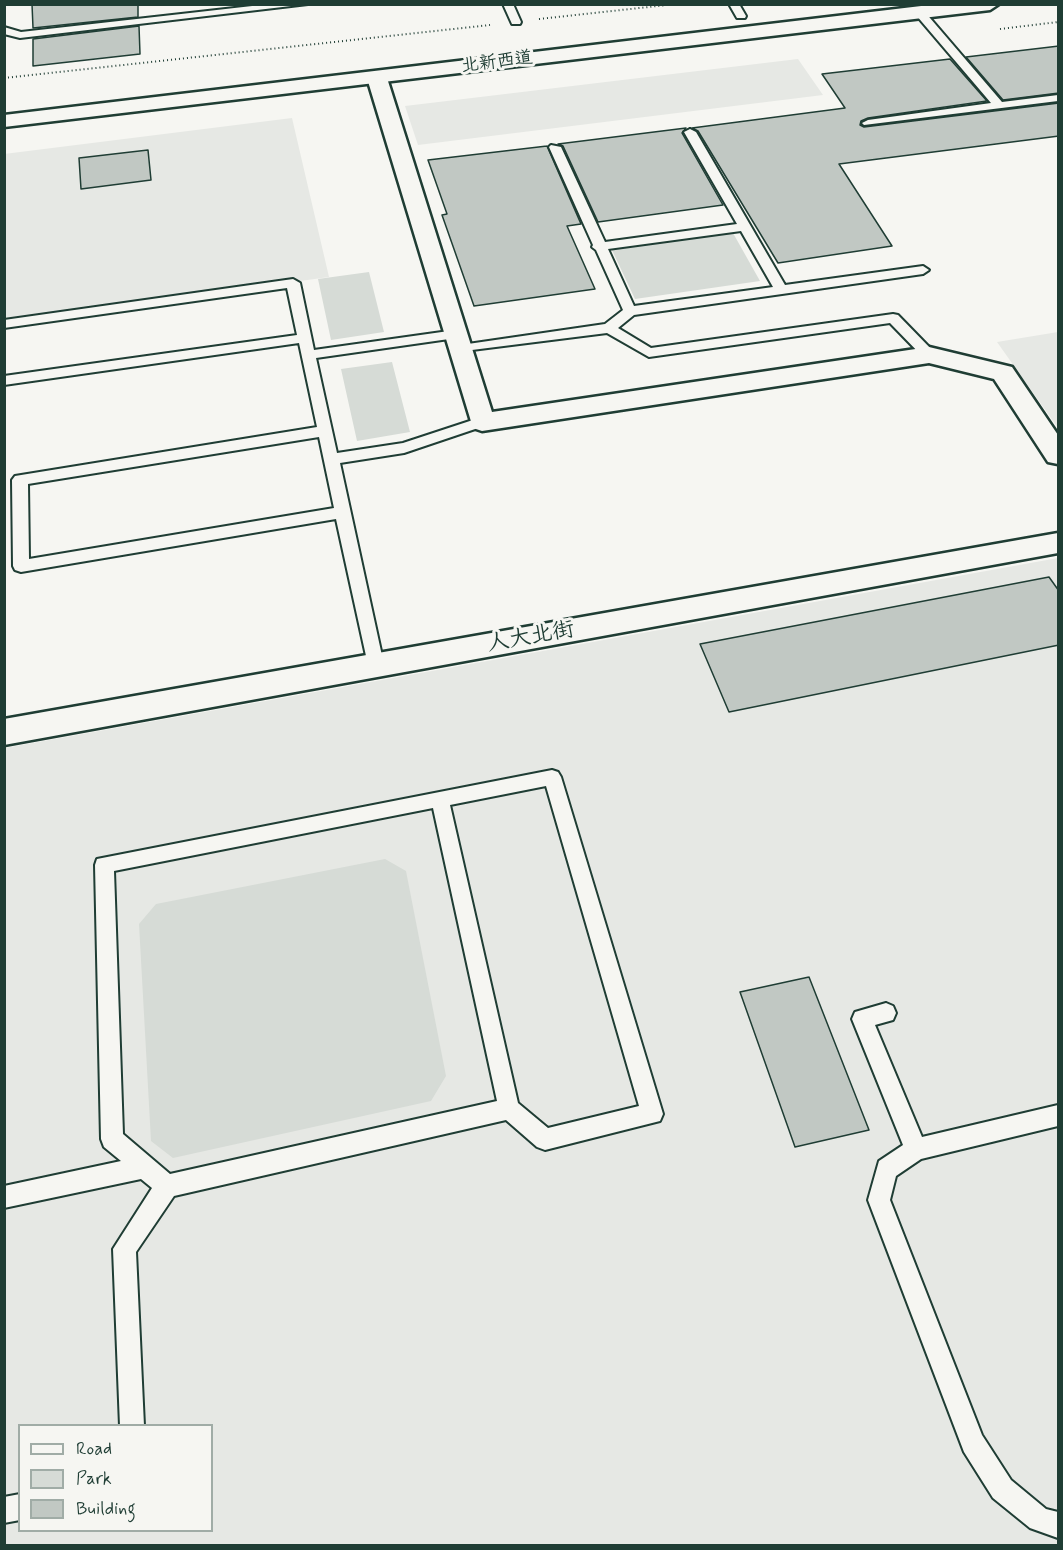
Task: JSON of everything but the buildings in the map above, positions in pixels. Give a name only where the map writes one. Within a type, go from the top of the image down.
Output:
[{"type":"street","name":"北新西道","points":[[266,70],[738,10],[845,4]]},
{"type":"street","name":"北新西道","points":[[4,121],[990,4]]},
{"type":"street","points":[[377,78],[482,422],[929,355],[1004,373],[1059,455]]},
{"type":"street","name":"人大北街","points":[[4,732],[1059,543]]},
{"type":"lane","points":[[185,4],[187,19]]},
{"type":"lane","points":[[4,30],[20,35],[187,19],[303,4]]},
{"type":"lane","points":[[508,4],[516,22]]},
{"type":"lane","points":[[920,13],[999,106]]},
{"type":"lane","points":[[868,123],[1059,98]]},
{"type":"lane","points":[[690,132],[781,290]]},
{"type":"lane","points":[[555,147],[598,247],[630,311]]},
{"type":"lane","points":[[598,247],[745,227]]},
{"type":"lane","points":[[309,355],[609,328],[630,311],[923,270]]},
{"type":"lane","points":[[4,324],[293,284],[376,665]]},
{"type":"lane","points":[[609,328],[649,353],[893,318],[929,355]]},
{"type":"lane","points":[[4,381],[305,338]]},
{"type":"lane","points":[[331,459],[405,448],[482,422]]},
{"type":"lane","points":[[325,431],[20,480],[21,566],[343,512]]},
{"type":"lane","points":[[167,1186],[112,1139],[104,865],[440,798],[552,777],[652,1114],[545,1139],[509,1109],[440,798]]},
{"type":"lane","points":[[886,1012],[862,1019],[916,1149]]},
{"type":"lane","points":[[132,1424],[124,1250],[167,1186],[509,1109]]},
{"type":"lane","points":[[1059,1115],[916,1149],[888,1169],[879,1200],[973,1443],[1002,1489],[1039,1519],[1059,1525]]},
{"type":"lane","points":[[4,1197],[144,1167]]},
{"type":"path","points":[[4,78],[676,4]]},
{"type":"shaded area","points":[[798,59],[823,95],[418,145],[405,106]]},
{"type":"shaded area","points":[[292,118],[329,277],[5,322],[4,154]]},
{"type":"shaded area","points":[[1058,332],[1058,428],[997,342]]},
{"type":"shaded area","points":[[1058,558],[1058,1545],[5,1546],[5,748]]},
{"type":"green space","points":[[733,233],[760,281],[635,299],[612,250]]},
{"type":"green space","points":[[369,272],[384,332],[331,340],[318,279]]},
{"type":"green space","points":[[392,362],[410,432],[357,441],[341,369]]},
{"type":"green space","points":[[385,859],[406,871],[446,1076],[431,1101],[173,1158],[151,1141],[139,924],[156,904]]}]
